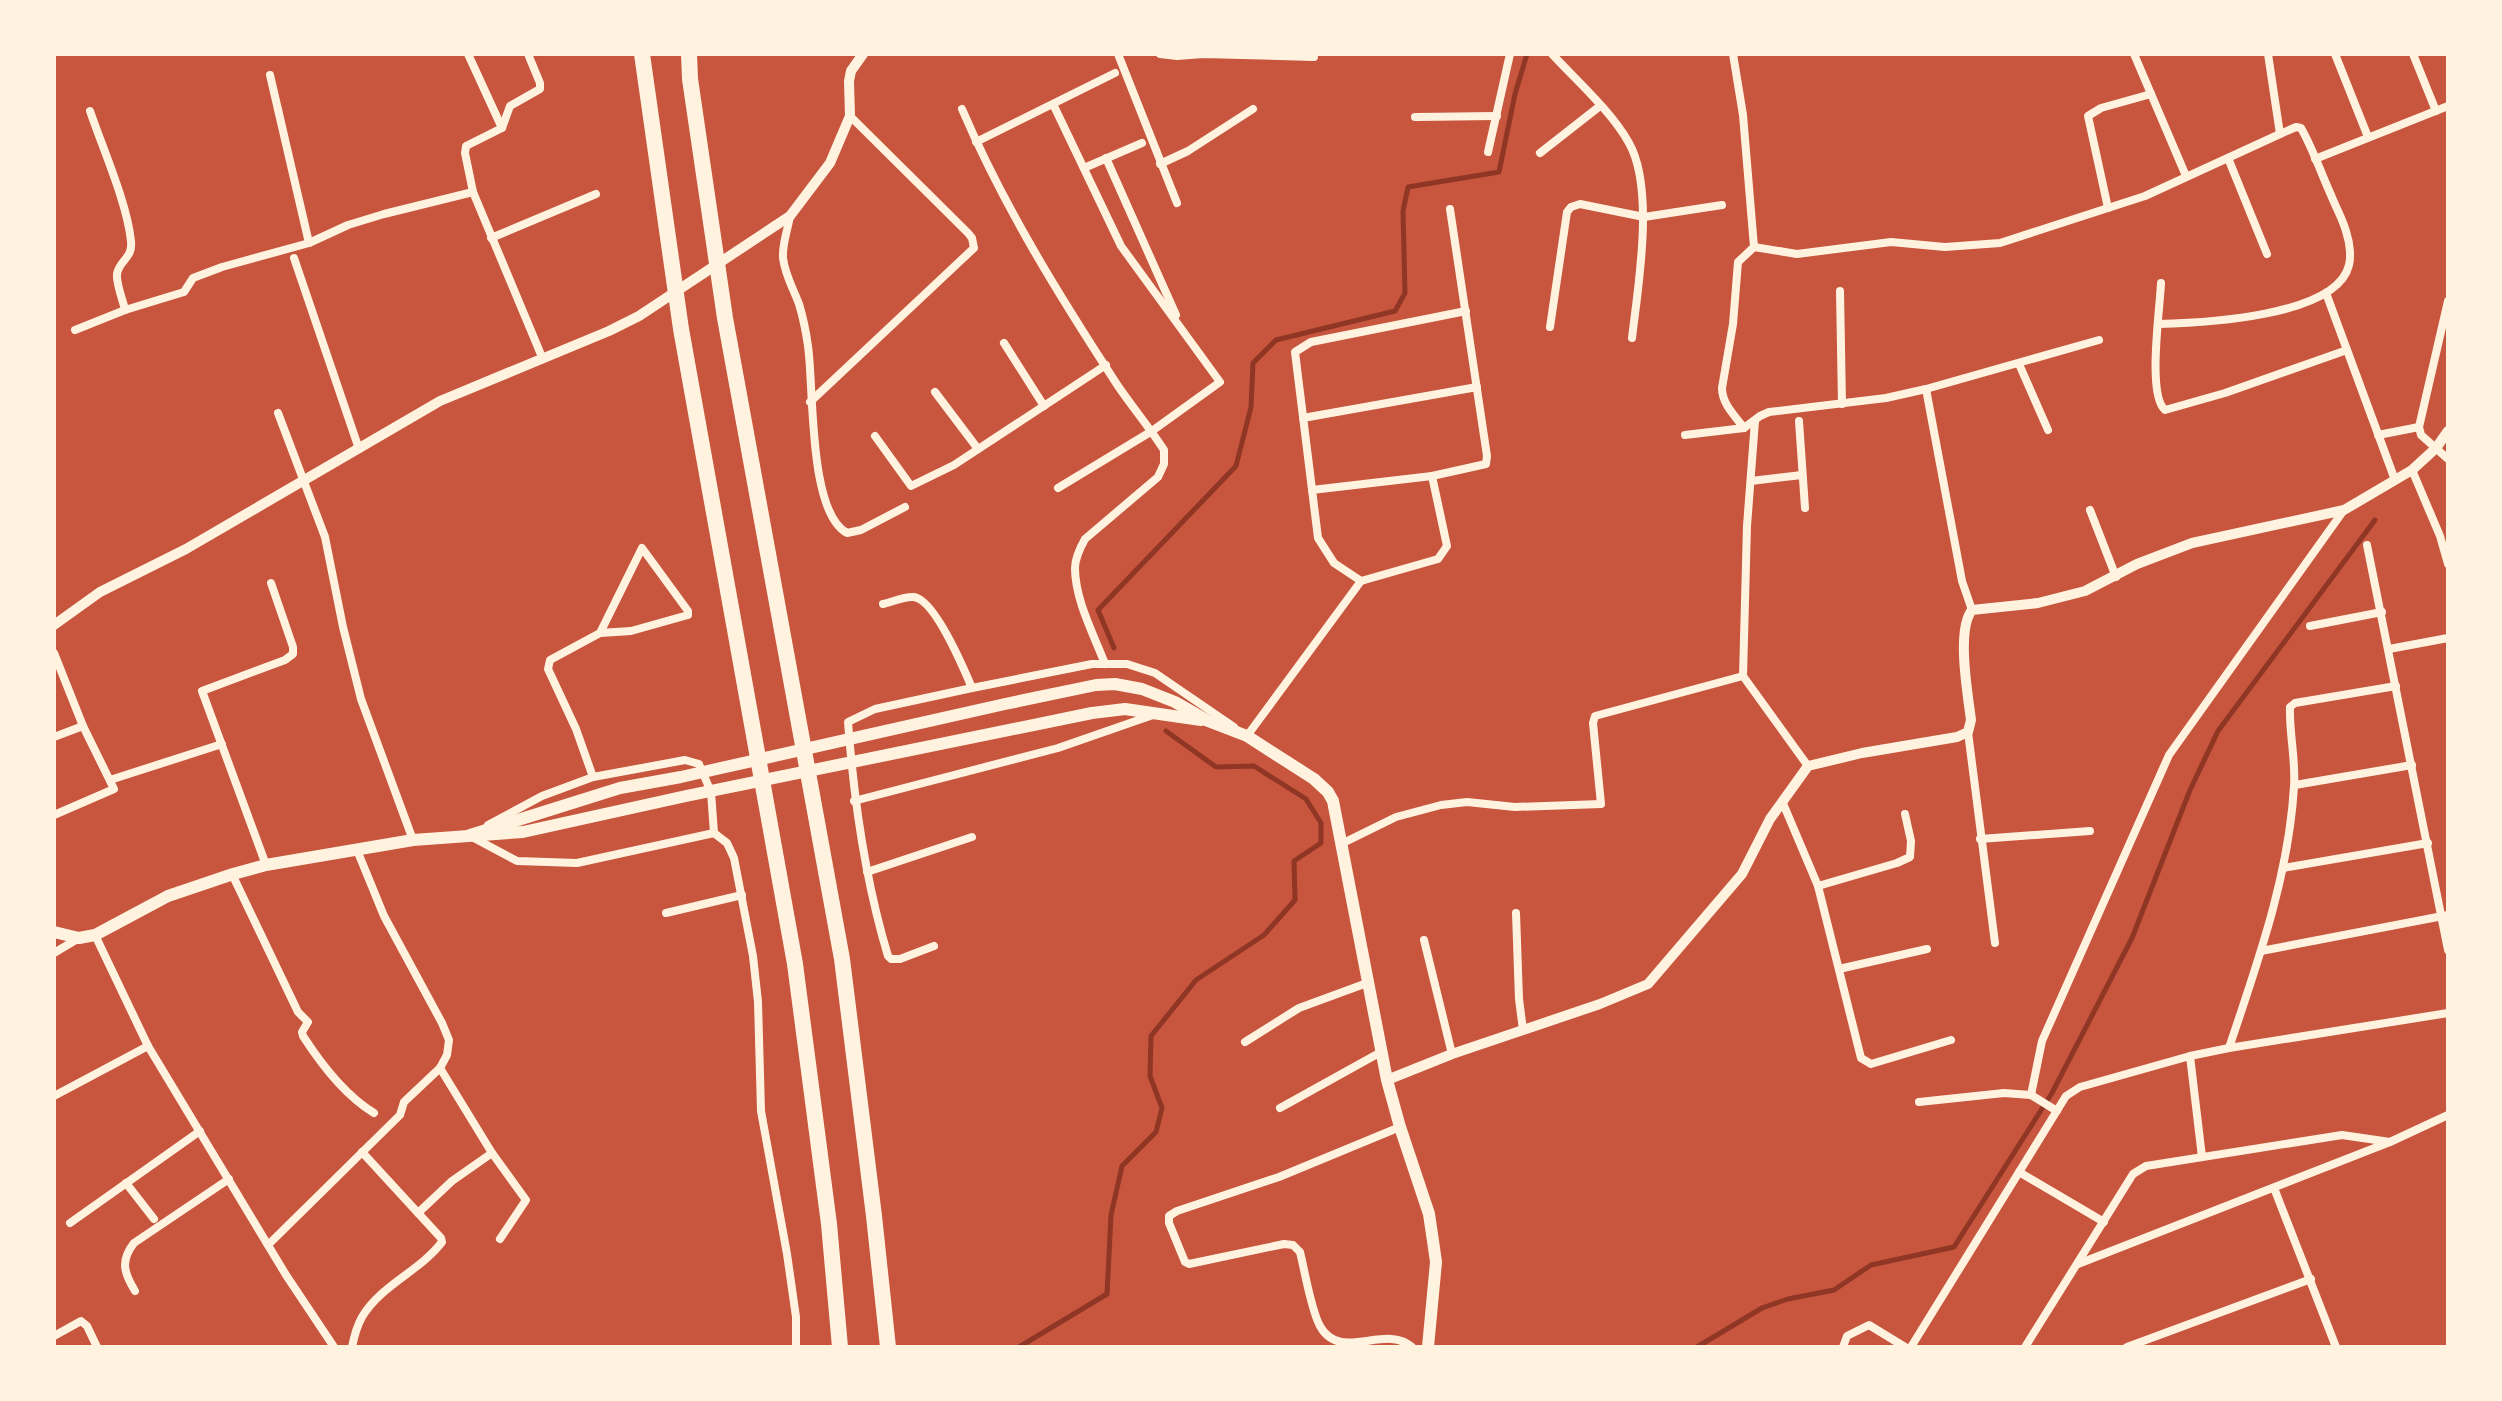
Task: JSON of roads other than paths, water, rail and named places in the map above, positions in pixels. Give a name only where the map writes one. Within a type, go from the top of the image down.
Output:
[{"type":"highway","points":[[642,54],[681,329],[795,964],[829,1224],[840,1347]]},
{"type":"highway","points":[[689,54],[725,318],[842,959],[888,1347]]},
{"type":"main road","points":[[470,835],[620,788],[1096,685],[1115,684],[1153,693],[1208,721],[1247,736],[1314,779],[1333,801],[1387,1080],[1429,1214],[1436,1262],[1428,1347]]},
{"type":"main road","points":[[54,932],[79,938],[95,935],[168,896],[266,865],[413,840],[523,832],[1092,713],[1125,709],[1208,721]]},
{"type":"street","points":[[468,54],[502,128]]},
{"type":"street","points":[[502,128],[506,111],[512,103],[540,89],[528,54]]},
{"type":"street","points":[[54,625],[100,592],[186,549],[440,401],[639,316],[790,216],[830,163],[850,116],[848,90],[851,71],[863,54]]},
{"type":"street","points":[[1118,54],[1177,203]]},
{"type":"street","points":[[1160,54],[1314,57]]},
{"type":"street","points":[[1488,152],[1510,54]]},
{"type":"street","points":[[1552,54],[1600,106],[1629,142],[1636,158],[1644,217],[1632,338]]},
{"type":"street","points":[[1733,54],[1743,115],[1754,247]]},
{"type":"street","points":[[2134,54],[2186,176]]},
{"type":"street","points":[[2268,54],[2280,134]]},
{"type":"street","points":[[2335,54],[2368,137]]},
{"type":"street","points":[[2413,54],[2436,111]]},
{"type":"street","points":[[976,142],[1115,73]]},
{"type":"street","points":[[270,75],[309,243]]},
{"type":"street","points":[[2108,208],[2088,116],[2101,108],[2151,94]]},
{"type":"street","points":[[1053,104],[1121,246],[1220,382],[1152,431],[1058,488]]},
{"type":"street","points":[[1540,153],[1600,106]]},
{"type":"street","points":[[2315,159],[2448,106]]},
{"type":"street","points":[[962,109],[1040,264],[1164,450],[1164,464],[1158,477],[1085,539],[1078,551],[1075,568],[1081,597],[1105,664]]},
{"type":"street","points":[[1160,164],[1188,151],[1253,109]]},
{"type":"street","points":[[90,111],[131,244],[130,256],[121,264],[117,274],[125,310]]},
{"type":"street","points":[[810,402],[974,248],[968,233],[850,116]]},
{"type":"street","points":[[1415,117],[1497,116]]},
{"type":"street","points":[[1754,247],[1797,254],[1891,242],[1945,247],[2000,243],[2145,196],[2296,127],[2301,128],[2347,235],[2350,263],[2346,274],[2326,293],[2282,310],[2259,316],[2158,324]]},
{"type":"street","points":[[502,128],[466,146],[465,153],[473,192],[542,357]]},
{"type":"street","points":[[1084,168],[1142,143]]},
{"type":"street","points":[[1106,158],[1184,333]]},
{"type":"street","points":[[2228,158],[2267,254]]},
{"type":"street","points":[[75,330],[125,310],[184,292],[196,276],[309,243],[348,225],[384,214],[473,192]]},
{"type":"street","points":[[491,238],[596,194]]},
{"type":"street","points":[[1550,327],[1567,212],[1571,207],[1580,204],[1644,217],[1722,205]]},
{"type":"street","points":[[1312,490],[1432,476],[1486,464],[1450,209]]},
{"type":"street","points":[[790,216],[783,253],[785,274],[800,308],[808,348],[817,469],[831,512],[842,531],[847,533],[861,530],[905,507]]},
{"type":"street","points":[[1744,428],[1727,405],[1722,388],[1733,324],[1738,262],[1754,247]]},
{"type":"street","points":[[294,258],[359,449]]},
{"type":"street","points":[[2161,283],[2155,379],[2159,404],[2165,410],[2225,393],[2347,350]]},
{"type":"street","points":[[1840,291],[1842,404]]},
{"type":"street","points":[[2326,293],[2395,480]]},
{"type":"street","points":[[2448,301],[2419,427],[2421,435],[2448,459]]},
{"type":"street","points":[[1361,581],[1334,563],[1319,544],[1295,355],[1302,346],[1466,311]]},
{"type":"street","points":[[1685,435],[1744,428],[1769,412],[1842,404],[1926,389],[2099,340]]},
{"type":"street","points":[[1004,343],[1044,406]]},
{"type":"street","points":[[2019,364],[2048,430]]},
{"type":"street","points":[[875,436],[911,486],[954,465],[1106,365]]},
{"type":"street","points":[[1303,418],[1477,387]]},
{"type":"street","points":[[1926,389],[1962,581],[1972,610]]},
{"type":"street","points":[[935,392],[978,449]]},
{"type":"street","points":[[278,413],[329,548],[343,627],[361,699],[413,840]]},
{"type":"street","points":[[1755,421],[1747,526],[1743,676],[1808,766]]},
{"type":"street","points":[[1799,421],[1805,508]]},
{"type":"street","points":[[2378,435],[2419,427]]},
{"type":"street","points":[[1972,610],[2038,603],[2085,591],[2137,564],[2192,543],[2344,510],[2412,470],[2436,448],[2448,431]]},
{"type":"street","points":[[2412,470],[2440,536],[2448,564]]},
{"type":"street","points":[[1751,481],[1802,475]]},
{"type":"street","points":[[934,946],[900,959],[889,958],[867,872],[854,801],[848,722],[875,709],[972,688],[1092,664],[1127,664],[1155,673],[1247,736],[1361,581],[1438,559],[1446,551],[1432,476]]},
{"type":"street","points":[[2090,510],[2116,577]]},
{"type":"street","points":[[2031,1095],[2042,1041],[2169,755],[2344,510]]},
{"type":"street","points":[[2367,545],[2445,916],[2448,950]]},
{"type":"street","points":[[593,777],[548,666],[550,660],[600,633],[631,631],[688,616],[688,611],[642,548],[600,633]]},
{"type":"street","points":[[266,865],[202,691],[285,660],[293,654],[271,583]]},
{"type":"street","points":[[883,604],[912,597],[924,601],[948,638],[972,688]]},
{"type":"street","points":[[1972,610],[1965,637],[1971,720],[1968,732],[1995,943]]},
{"type":"street","points":[[2310,626],[2382,612]]},
{"type":"street","points":[[2389,649],[2448,638]]},
{"type":"street","points":[[54,653],[83,726],[114,789],[54,815]]},
{"type":"street","points":[[1341,844],[1396,817],[1441,805],[1467,802],[1515,807],[1601,804],[1593,723],[1595,716],[1743,676]]},
{"type":"street","points":[[2229,1048],[2261,951],[2283,868],[2295,785],[2290,707],[2295,703],[2396,686]]},
{"type":"street","points":[[854,801],[1058,748],[1154,715]]},
{"type":"street","points":[[54,737],[83,726]]},
{"type":"street","points":[[1387,1080],[1648,984],[1742,874],[1764,830],[1808,766],[1862,753],[1957,737],[1968,732]]},
{"type":"street","points":[[110,780],[222,744]]},
{"type":"street","points":[[470,835],[542,796],[593,777],[685,760],[699,764],[711,792],[714,833],[727,843],[734,858],[742,895],[758,1002],[761,1111],[787,1254],[796,1317],[796,1347]]},
{"type":"street","points":[[2295,785],[2412,765]]},
{"type":"street","points":[[1782,801],[1818,886],[1861,1058],[1871,1064],[1951,1040]]},
{"type":"street","points":[[1818,886],[1910,857],[1911,841],[1905,814]]},
{"type":"street","points":[[1980,839],[2090,831]]},
{"type":"street","points":[[470,835],[517,861],[577,863],[714,833]]},
{"type":"street","points":[[867,872],[972,837]]},
{"type":"street","points":[[2283,868],[2428,843]]},
{"type":"street","points":[[268,1245],[400,1115],[404,1102],[440,1068],[447,1055],[449,1040],[442,1023],[384,916],[357,850]]},
{"type":"street","points":[[232,874],[296,1009],[308,1022],[303,1036],[356,1100],[374,1113]]},
{"type":"street","points":[[666,913],[742,895]]},
{"type":"street","points":[[1516,913],[1523,1030]]},
{"type":"street","points":[[2261,951],[2445,916]]},
{"type":"street","points":[[95,935],[148,1046],[329,1345]]},
{"type":"street","points":[[54,953],[79,938]]},
{"type":"street","points":[[1424,940],[1452,1054]]},
{"type":"street","points":[[1839,969],[1927,949]]},
{"type":"street","points":[[1245,1042],[1299,1008],[1367,983]]},
{"type":"street","points":[[1843,1347],[1847,1336],[1869,1325],[1908,1347],[2019,1172],[2054,1108],[2080,1087],[2229,1048],[2448,1013]]},
{"type":"street","points":[[54,1096],[148,1046]]},
{"type":"street","points":[[1280,1108],[1381,1052]]},
{"type":"street","points":[[2190,1056],[2202,1157]]},
{"type":"street","points":[[440,1068],[492,1153],[526,1200],[500,1239]]},
{"type":"street","points":[[1919,1102],[2004,1093],[2031,1095],[2054,1108]]},
{"type":"street","points":[[2077,1264],[2390,1142],[2448,1115]]},
{"type":"street","points":[[1400,1127],[1279,1177],[1177,1211],[1169,1216],[1169,1223],[1185,1262],[1189,1264],[1284,1244],[1293,1245],[1300,1252],[1320,1327],[1332,1339],[1346,1344],[1398,1338],[1412,1347]]},
{"type":"street","points":[[70,1223],[200,1131]]},
{"type":"street","points":[[2025,1347],[2139,1169],[2342,1135],[2390,1142]]},
{"type":"street","points":[[352,1347],[362,1318],[371,1305],[442,1242],[362,1152]]},
{"type":"street","points":[[418,1213],[452,1181],[492,1153]]},
{"type":"street","points":[[2019,1172],[2104,1222]]},
{"type":"street","points":[[135,1291],[125,1275],[123,1263],[134,1243],[229,1179]]},
{"type":"street","points":[[126,1183],[154,1219]]},
{"type":"street","points":[[2274,1188],[2336,1347]]},
{"type":"street","points":[[2127,1347],[2311,1279]]},
{"type":"street","points":[[54,1336],[81,1321],[87,1326],[97,1347]]},
{"type":"waterway","points":[[1114,648],[1098,610],[1236,466],[1251,407],[1253,363],[1276,340],[1395,311],[1405,293],[1403,211],[1408,187],[1499,172],[1515,94],[1527,54]]},
{"type":"waterway","points":[[1697,1347],[1762,1308],[1788,1299],[1834,1290],[1871,1265],[1954,1247],[2052,1093],[2132,938],[2190,790],[2218,731],[2375,520]]},
{"type":"waterway","points":[[1019,1347],[1107,1294],[1111,1215],[1122,1166],[1156,1132],[1162,1108],[1150,1076],[1151,1036],[1196,980],[1264,935],[1295,900],[1294,861],[1321,843],[1321,823],[1306,799],[1254,766],[1216,767],[1166,731]]}]
